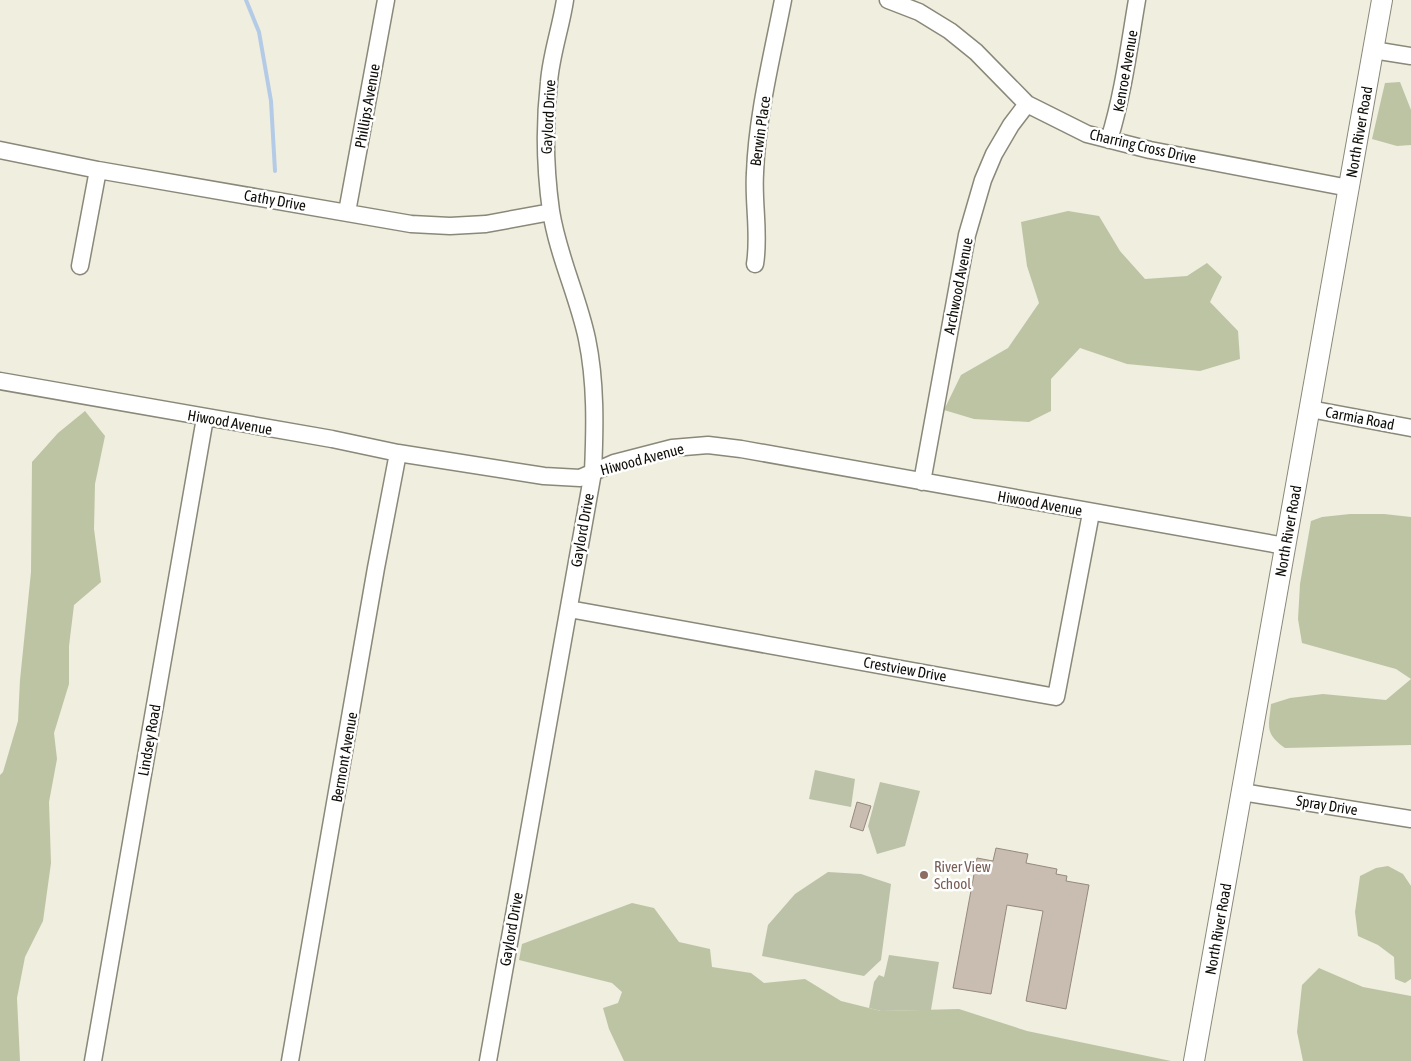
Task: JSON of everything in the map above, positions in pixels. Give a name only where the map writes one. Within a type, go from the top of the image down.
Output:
[{"type":"street","name":"Phillips Avenue","points":[[347,212],[386,0]]},
{"type":"street","name":"Gaylord Drive","points":[[488,1061],[593,472],[592,364],[587,338],[563,262],[551,212],[546,166],[545,136],[549,81],[565,0]]},
{"type":"street","name":"Berwin Place","points":[[755,264],[757,249],[755,173],[759,127],[783,0]]},
{"type":"street","name":"Charring Cross Drive","points":[[888,0],[918,12],[950,31],[976,52],[1027,104],[1087,134],[1150,150],[1349,188]]},
{"type":"street","name":"Kenroe Avenue","points":[[1109,140],[1124,79],[1137,0]]},
{"type":"street","name":"North River Road","points":[[1194,1061],[1382,0]]},
{"type":"street","points":[[1373,50],[1411,56]]},
{"type":"street","name":"Archwood Avenue","points":[[922,482],[967,235],[982,180],[994,154],[1011,125],[1027,104]]},
{"type":"street","name":"Cathy Drive","points":[[0,150],[98,170],[412,224],[450,226],[486,224],[551,212]]},
{"type":"street","points":[[80,266],[98,170]]},
{"type":"street","name":"Hiwood Avenue","points":[[0,381],[332,439],[398,453],[544,476],[580,478],[614,463],[672,448],[708,445],[741,449],[1091,513],[1286,546]]},
{"type":"street","name":"Carmia Road","points":[[1310,408],[1411,428]]},
{"type":"street","name":"Lindsey Road","points":[[92,1061],[205,418]]},
{"type":"street","name":"Bermont Avenue","points":[[290,1061],[376,568],[398,453]]},
{"type":"street","name":"Crestview Drive","points":[[570,609],[1056,697],[1091,513]]},
{"type":"street","name":"Spray Drive","points":[[1242,792],[1411,820]]},
{"type":"green space","points":[[1400,82],[1411,110],[1411,145],[1397,146],[1372,139],[1385,83]]},
{"type":"green space","points":[[1068,211],[1099,216],[1120,251],[1145,279],[1187,276],[1207,263],[1222,277],[1210,302],[1238,331],[1240,359],[1200,371],[1127,364],[1080,348],[1051,379],[1051,411],[1029,422],[974,419],[944,410],[961,375],[1008,348],[1039,303],[1027,266],[1021,222]]},
{"type":"green space","points":[[85,411],[105,436],[95,484],[94,529],[101,582],[74,605],[69,646],[69,684],[54,733],[57,759],[49,802],[51,863],[43,921],[25,957],[17,998],[20,1061],[0,1061],[0,775],[3,772],[18,721],[20,680],[31,572],[32,462],[58,433]]},
{"type":"green space","points":[[1350,514],[1384,514],[1411,517],[1411,679],[1396,669],[1302,643],[1298,619],[1300,584],[1311,521],[1322,517]]},
{"type":"green space","points":[[1411,679],[1411,745],[1285,748],[1278,743],[1269,729],[1271,704],[1290,698],[1323,694],[1386,700]]},
{"type":"green space","points":[[815,770],[855,779],[851,807],[809,799]]},
{"type":"green space","points":[[880,782],[920,791],[905,846],[877,854],[868,826]]},
{"type":"green space","points":[[1388,866],[1403,874],[1411,886],[1411,979],[1405,983],[1395,979],[1394,957],[1378,945],[1358,936],[1355,912],[1360,876],[1376,868]]},
{"type":"green space","points":[[828,872],[861,874],[891,884],[881,960],[864,976],[762,956],[768,925],[795,894]]},
{"type":"green space","points":[[632,903],[654,908],[679,942],[710,949],[712,967],[751,973],[764,983],[805,979],[841,1001],[881,1011],[959,1009],[1027,1031],[1171,1061],[624,1061],[609,1029],[603,1008],[618,1003],[622,992],[612,983],[519,960],[522,944]]},
{"type":"green space","points":[[889,955],[939,962],[931,1010],[881,1011],[869,1008],[874,982],[879,975],[884,977]]},
{"type":"green space","points":[[1319,968],[1363,987],[1411,996],[1411,1061],[1303,1061],[1297,1032],[1302,985]]},
{"type":"building","points":[[857,802],[871,806],[863,831],[850,827]]},
{"type":"building","points":[[996,848],[1028,854],[1026,863],[1057,869],[1056,874],[1067,876],[1066,881],[1089,885],[1066,1009],[1026,1001],[1043,911],[1007,905],[991,994],[953,988],[977,858],[993,861]]},
{"type":"waterway","points":[[246,0],[259,32],[271,101],[275,171]]},
{"type":"place","name":"River View School","points":[[924,875]]}]
